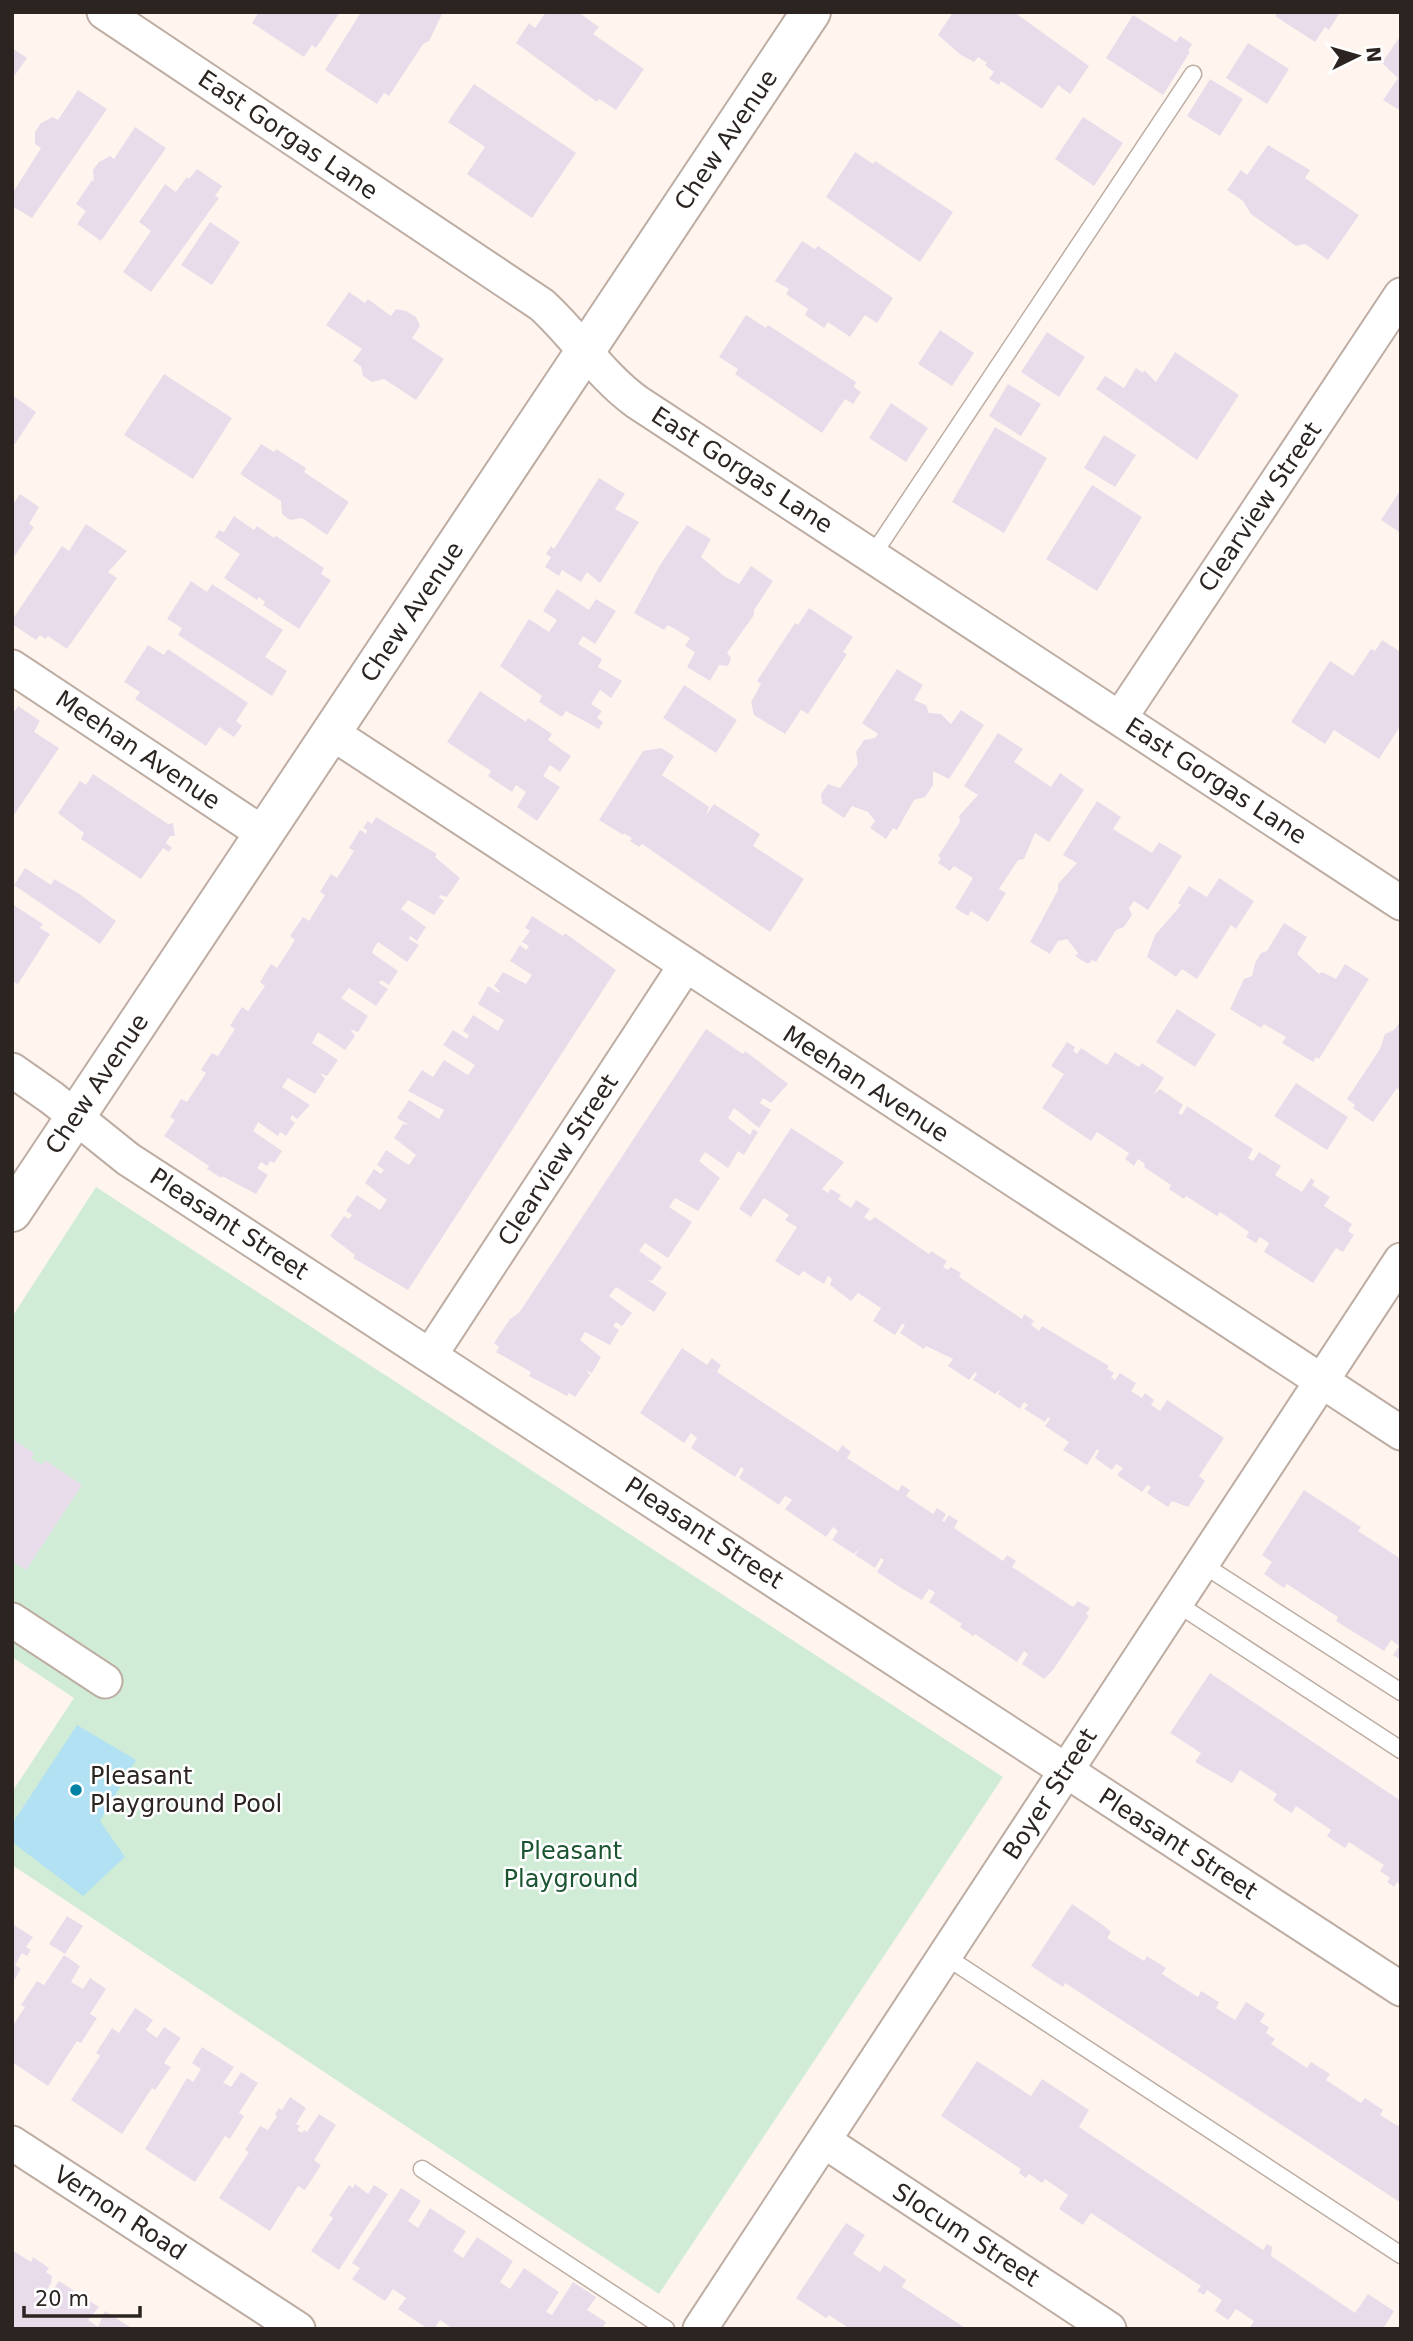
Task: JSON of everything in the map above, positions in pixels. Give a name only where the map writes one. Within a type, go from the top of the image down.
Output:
[{"type":"street","name":"East Gorgas Lane","points":[[104,12],[542,304],[621,390],[1401,903]]},
{"type":"street","name":"Chew Avenue","points":[[12,1212],[811,12]]},
{"type":"street","name":"Clearview Street","points":[[1120,718],[1401,295]]},
{"type":"street","name":"Meehan Avenue","points":[[12,667],[264,834]]},
{"type":"street","name":"Meehan Avenue","points":[[332,733],[1401,1433]]},
{"type":"street","name":"Clearview Street","points":[[431,1354],[685,966]]},
{"type":"street","name":"Pleasant Street","points":[[12,1070],[128,1159],[431,1354],[1401,1989]]},
{"type":"street","name":"Boyer Street","points":[[703,2328],[1401,1260]]},
{"type":"street","points":[[12,1620],[105,1681]]},
{"type":"street","name":"Slocum Street","points":[[824,2141],[1109,2329]]},
{"type":"street","name":"Vernon Road","points":[[12,2143],[298,2329]]},
{"type":"lane","points":[[872,556],[1193,74]]},
{"type":"lane","points":[[1202,1564],[1401,1692]]},
{"type":"lane","points":[[1176,1603],[1401,1750]]},
{"type":"lane","points":[[945,1956],[1401,2255]]},
{"type":"lane","points":[[422,2169],[666,2329]]},
{"type":"green space","name":"Pleasant Playground","points":[[96,1187],[1003,1777],[659,2294],[12,1865],[12,1792],[74,1698],[12,1657],[12,1317]]},
{"type":"water","name":"Pleasant Playground Pool","points":[[77,1725],[136,1760],[100,1821],[125,1857],[83,1896],[12,1842],[12,1824]]},
{"type":"building","points":[[259,12],[340,12],[316,48],[312,45],[304,57],[252,23]]},
{"type":"building","points":[[361,12],[443,12],[429,41],[423,44],[389,96],[384,93],[377,104],[325,70]]},
{"type":"building","points":[[546,12],[578,12],[599,27],[593,34],[644,69],[616,110],[599,99],[597,102],[516,43],[529,23],[535,28]]},
{"type":"building","points":[[953,12],[1014,12],[1089,66],[1070,94],[1058,85],[1042,109],[1001,81],[999,85],[989,79],[994,72],[985,65],[987,63],[978,57],[974,62],[961,55],[938,35]]},
{"type":"building","points":[[1278,12],[1340,12],[1329,30],[1325,27],[1315,42],[1275,16]]},
{"type":"building","points":[[1133,15],[1176,42],[1180,36],[1192,44],[1188,51],[1190,52],[1163,95],[1106,58]]},
{"type":"building","points":[[1401,35],[1401,111],[1383,100],[1398,78],[1382,63]]},
{"type":"building","points":[[1248,43],[1289,69],[1267,104],[1226,78]]},
{"type":"building","points":[[12,48],[27,58],[12,79]]},
{"type":"building","points":[[1210,79],[1243,99],[1220,136],[1187,116]]},
{"type":"building","points":[[474,84],[576,153],[532,218],[467,174],[485,147],[448,122]]},
{"type":"building","points":[[78,90],[107,109],[32,218],[12,206],[12,194],[41,148],[35,144],[35,132],[41,123],[53,117],[58,120]]},
{"type":"building","points":[[1083,117],[1123,143],[1094,186],[1055,159]]},
{"type":"building","points":[[135,127],[166,148],[101,241],[77,224],[86,211],[76,204],[92,180],[94,182],[93,170],[99,162],[110,156],[114,159]]},
{"type":"building","points":[[1268,145],[1310,170],[1305,178],[1359,215],[1328,260],[1305,244],[1296,246],[1251,214],[1243,201],[1227,190],[1241,170],[1247,175]]},
{"type":"building","points":[[855,152],[873,164],[875,161],[953,212],[920,262],[826,197]]},
{"type":"building","points":[[197,169],[222,186],[215,196],[219,198],[151,292],[123,272],[151,231],[139,222],[165,184],[176,192]]},
{"type":"building","points":[[210,222],[240,242],[212,285],[181,265]]},
{"type":"building","points":[[802,241],[815,249],[818,246],[893,298],[877,323],[865,315],[850,337],[828,322],[824,328],[805,315],[808,309],[786,294],[789,289],[775,281]]},
{"type":"building","points":[[349,292],[365,303],[368,299],[391,316],[396,309],[416,317],[420,326],[412,338],[444,359],[416,400],[384,379],[372,382],[363,376],[361,366],[353,361],[362,349],[326,325]]},
{"type":"building","points":[[746,315],[766,328],[768,325],[856,382],[854,387],[861,392],[853,404],[845,399],[822,433],[735,374],[738,369],[719,357]]},
{"type":"building","points":[[940,330],[974,353],[952,386],[918,364]]},
{"type":"building","points":[[1047,332],[1085,357],[1059,397],[1021,372]]},
{"type":"building","points":[[1175,352],[1239,395],[1197,460],[1096,389],[1105,376],[1124,388],[1136,368],[1143,373],[1144,370],[1156,382]]},
{"type":"building","points":[[164,374],[232,418],[193,479],[124,435]]},
{"type":"building","points":[[1008,384],[1041,404],[1021,436],[989,416]]},
{"type":"building","points":[[12,395],[36,412],[15,444],[12,442]]},
{"type":"building","points":[[891,403],[928,428],[906,462],[869,438]]},
{"type":"building","points":[[995,427],[1047,458],[1004,533],[952,502]]},
{"type":"building","points":[[1104,435],[1136,455],[1115,487],[1084,468]]},
{"type":"building","points":[[261,444],[274,452],[276,449],[306,468],[304,472],[349,502],[327,535],[302,518],[290,520],[282,514],[281,501],[240,474]]},
{"type":"building","points":[[599,478],[625,494],[615,509],[639,522],[600,583],[587,572],[581,582],[562,570],[559,576],[545,567],[551,557],[546,554],[551,546],[554,549]]},
{"type":"building","points":[[1092,485],[1142,517],[1097,591],[1046,559]]},
{"type":"building","points":[[1401,489],[1401,533],[1381,520]]},
{"type":"building","points":[[20,494],[39,507],[29,524],[34,527],[12,560],[12,506]]},
{"type":"building","points":[[234,516],[254,530],[257,526],[274,538],[276,536],[324,568],[321,574],[331,580],[299,629],[263,605],[265,602],[259,597],[257,600],[224,578],[240,554],[215,537],[219,530],[224,532]]},
{"type":"building","points":[[86,524],[127,551],[108,572],[117,578],[67,649],[48,636],[45,639],[40,635],[36,640],[12,624],[12,620],[62,546],[69,551]]},
{"type":"building","points":[[687,525],[711,539],[701,557],[724,576],[739,584],[751,566],[773,581],[754,610],[754,615],[727,653],[731,658],[728,666],[719,665],[710,681],[687,667],[695,652],[685,646],[690,638],[668,625],[664,630],[634,613],[660,565]]},
{"type":"building","points":[[191,581],[207,592],[212,584],[283,630],[265,657],[287,671],[272,696],[178,635],[182,628],[167,619]]},
{"type":"building","points":[[557,589],[589,610],[596,599],[616,611],[595,644],[583,636],[578,644],[602,659],[598,667],[622,681],[611,698],[600,690],[591,704],[602,711],[597,718],[603,722],[599,729],[566,711],[562,717],[539,702],[542,696],[500,666],[529,619],[549,632],[557,620],[543,611]]},
{"type":"building","points":[[809,608],[853,637],[843,652],[847,654],[808,714],[801,710],[785,734],[754,715],[751,702],[761,684],[757,681],[795,623],[798,625]]},
{"type":"building","points":[[1382,640],[1401,652],[1401,725],[1379,759],[1334,730],[1325,744],[1291,722],[1330,661],[1353,676],[1371,649],[1375,651]]},
{"type":"building","points":[[148,645],[164,655],[168,649],[248,703],[236,721],[242,726],[234,737],[219,727],[206,746],[135,699],[140,692],[124,682]]},
{"type":"building","points":[[897,669],[923,685],[914,700],[926,705],[929,713],[941,714],[951,724],[961,710],[984,725],[949,779],[933,771],[933,785],[925,797],[914,800],[897,830],[893,828],[886,839],[870,828],[875,821],[868,812],[852,806],[844,818],[822,803],[821,794],[828,784],[840,788],[858,764],[856,752],[864,740],[875,738],[878,734],[862,723]]},
{"type":"building","points":[[684,685],[737,720],[716,753],[663,718]]},
{"type":"building","points":[[480,691],[526,722],[528,718],[552,734],[548,740],[571,756],[560,772],[550,765],[543,776],[560,787],[537,821],[517,807],[526,792],[516,785],[512,792],[488,776],[491,771],[447,742]]},
{"type":"building","points":[[18,706],[40,721],[34,732],[59,748],[12,818],[12,709],[15,711]]},
{"type":"building","points":[[998,733],[1023,749],[1014,762],[1051,787],[1060,773],[1084,790],[1049,842],[1035,833],[1024,859],[1018,860],[999,889],[1006,893],[988,922],[971,911],[968,916],[955,908],[973,878],[954,866],[950,871],[938,863],[941,858],[938,856],[960,822],[959,816],[978,795],[964,786]]},
{"type":"building","points":[[661,748],[674,756],[662,775],[709,807],[706,815],[714,804],[760,834],[753,846],[804,879],[770,932],[642,844],[639,847],[630,841],[632,838],[599,820],[643,751]]},
{"type":"building","points":[[93,774],[168,824],[173,823],[175,836],[170,836],[166,843],[172,848],[169,852],[163,848],[141,879],[81,839],[84,833],[58,813],[80,781],[86,785]]},
{"type":"building","points":[[1097,801],[1121,817],[1113,829],[1152,853],[1159,842],[1182,856],[1148,910],[1134,901],[1129,908],[1132,915],[1124,927],[1116,930],[1096,962],[1092,960],[1088,964],[1075,956],[1078,953],[1067,939],[1058,941],[1050,954],[1030,942],[1058,890],[1058,884],[1077,863],[1063,855]]},
{"type":"building","points":[[376,817],[437,854],[435,857],[460,878],[447,897],[440,895],[444,901],[434,915],[408,900],[401,909],[426,927],[417,941],[410,936],[409,939],[419,945],[407,962],[378,942],[372,953],[398,971],[389,985],[381,980],[379,983],[388,989],[376,1006],[349,988],[341,998],[368,1016],[358,1032],[350,1029],[355,1036],[345,1050],[318,1032],[312,1043],[338,1060],[327,1076],[320,1073],[325,1079],[315,1094],[288,1078],[282,1087],[310,1105],[297,1119],[292,1115],[290,1119],[295,1123],[286,1136],[280,1132],[278,1136],[258,1122],[253,1131],[282,1151],[274,1163],[270,1161],[267,1166],[261,1162],[257,1168],[268,1175],[256,1194],[222,1176],[221,1178],[207,1169],[209,1166],[164,1136],[175,1120],[170,1117],[181,1099],[187,1102],[206,1073],[201,1070],[212,1053],[218,1056],[235,1029],[230,1026],[242,1007],[248,1011],[265,986],[260,982],[271,964],[277,968],[295,940],[290,936],[303,917],[309,921],[325,895],[320,892],[331,874],[337,878],[354,851],[349,848],[360,830],[366,834],[367,830],[363,828],[368,821],[372,824]]},
{"type":"building","points":[[25,868],[51,885],[54,879],[116,921],[100,944],[14,885]]},
{"type":"building","points":[[1219,878],[1254,901],[1236,929],[1231,925],[1197,979],[1182,969],[1176,977],[1147,957],[1155,935],[1181,905],[1178,903],[1189,886],[1207,897]]},
{"type":"building","points":[[12,904],[43,924],[40,928],[50,934],[18,984],[12,981]]},
{"type":"building","points":[[532,916],[563,936],[565,933],[616,970],[408,1290],[353,1258],[355,1255],[330,1236],[344,1216],[349,1219],[352,1215],[346,1211],[357,1195],[380,1210],[387,1200],[365,1183],[374,1169],[381,1174],[384,1170],[377,1165],[386,1150],[409,1165],[416,1155],[394,1138],[403,1124],[409,1125],[397,1118],[409,1100],[439,1119],[444,1110],[408,1091],[422,1070],[433,1077],[444,1060],[468,1075],[475,1065],[443,1045],[453,1030],[467,1039],[469,1035],[463,1031],[473,1015],[498,1031],[504,1020],[478,1004],[488,986],[499,993],[494,986],[503,972],[526,984],[532,975],[510,961],[520,945],[526,950],[529,946],[522,942],[530,931],[525,928]]},
{"type":"building","points":[[1284,923],[1307,937],[1297,954],[1319,974],[1322,972],[1336,979],[1345,964],[1369,979],[1319,1059],[1316,1057],[1313,1062],[1282,1043],[1286,1037],[1264,1024],[1261,1028],[1230,1009],[1244,979],[1252,976],[1261,953],[1267,951]]},
{"type":"building","points":[[1177,1009],[1216,1034],[1195,1067],[1156,1042]]},
{"type":"building","points":[[1401,1020],[1401,1091],[1397,1088],[1373,1122],[1353,1108],[1355,1105],[1347,1099],[1380,1049],[1385,1034],[1394,1030]]},
{"type":"building","points":[[706,1029],[743,1054],[745,1051],[788,1084],[771,1103],[763,1098],[760,1103],[771,1110],[759,1128],[734,1108],[728,1118],[750,1135],[753,1129],[758,1132],[744,1155],[738,1151],[728,1168],[705,1152],[699,1161],[720,1178],[698,1211],[675,1198],[669,1207],[692,1222],[668,1258],[645,1243],[639,1251],[662,1267],[652,1281],[646,1279],[667,1293],[654,1312],[616,1287],[609,1296],[632,1313],[622,1326],[616,1322],[613,1326],[619,1330],[610,1345],[585,1332],[580,1340],[601,1357],[592,1373],[586,1370],[590,1375],[575,1397],[569,1393],[567,1396],[529,1376],[531,1372],[496,1352],[499,1347],[494,1343],[510,1319],[519,1313]]},
{"type":"building","points":[[1067,1042],[1075,1047],[1073,1051],[1077,1054],[1081,1048],[1107,1065],[1115,1052],[1139,1067],[1142,1063],[1164,1078],[1153,1095],[1160,1089],[1183,1105],[1178,1113],[1182,1115],[1187,1106],[1253,1149],[1248,1158],[1253,1161],[1259,1152],[1281,1166],[1275,1175],[1302,1192],[1311,1178],[1315,1181],[1312,1185],[1330,1197],[1324,1206],[1352,1224],[1348,1231],[1354,1235],[1343,1252],[1336,1248],[1313,1283],[1264,1252],[1269,1243],[1260,1237],[1256,1243],[1246,1237],[1249,1232],[1220,1212],[1217,1216],[1186,1196],[1184,1199],[1169,1189],[1171,1185],[1144,1167],[1145,1164],[1138,1159],[1134,1166],[1125,1159],[1129,1153],[1097,1132],[1091,1141],[1042,1108],[1064,1074],[1051,1066]]},
{"type":"building","points":[[1296,1083],[1348,1117],[1327,1150],[1274,1116]]},
{"type":"building","points":[[791,1128],[844,1162],[822,1189],[828,1193],[831,1189],[841,1195],[838,1199],[851,1208],[856,1200],[870,1209],[864,1217],[870,1221],[875,1217],[929,1254],[931,1251],[947,1261],[943,1267],[948,1270],[951,1267],[961,1273],[959,1277],[1022,1319],[1024,1314],[1034,1321],[1031,1325],[1039,1331],[1042,1326],[1109,1366],[1107,1369],[1114,1373],[1111,1377],[1115,1380],[1120,1373],[1136,1383],[1131,1391],[1142,1398],[1145,1393],[1154,1400],[1151,1405],[1160,1411],[1167,1400],[1224,1438],[1199,1476],[1205,1481],[1188,1507],[1172,1501],[1168,1507],[1147,1493],[1151,1487],[1147,1485],[1142,1492],[1117,1475],[1123,1468],[1116,1464],[1112,1470],[1095,1458],[1099,1451],[1097,1449],[1087,1465],[1063,1450],[1069,1442],[1045,1426],[1050,1419],[1048,1417],[1045,1422],[1024,1409],[1028,1405],[1024,1402],[1020,1409],[998,1394],[1001,1389],[995,1394],[973,1380],[977,1374],[975,1372],[969,1380],[948,1366],[953,1359],[926,1346],[924,1349],[900,1333],[905,1325],[902,1324],[895,1335],[873,1321],[881,1308],[858,1293],[851,1301],[830,1285],[832,1279],[828,1276],[824,1284],[803,1271],[799,1276],[775,1261],[797,1227],[785,1220],[789,1215],[764,1198],[751,1217],[739,1209]]},
{"type":"building","points":[[682,1348],[707,1365],[712,1358],[721,1365],[717,1372],[838,1452],[842,1445],[851,1452],[847,1458],[898,1491],[902,1485],[910,1490],[906,1496],[933,1514],[937,1508],[946,1514],[942,1521],[949,1515],[958,1521],[954,1528],[1003,1561],[1007,1555],[1016,1561],[1012,1567],[1073,1607],[1078,1601],[1090,1608],[1086,1614],[1089,1616],[1053,1670],[1044,1679],[1022,1664],[1028,1654],[1024,1651],[1017,1662],[975,1634],[973,1636],[960,1627],[962,1624],[929,1602],[935,1593],[933,1591],[929,1589],[922,1600],[901,1588],[877,1572],[884,1560],[881,1558],[875,1568],[855,1555],[861,1547],[854,1554],[832,1540],[838,1531],[833,1527],[826,1537],[785,1509],[792,1500],[789,1498],[785,1496],[779,1505],[739,1478],[744,1469],[741,1467],[735,1477],[691,1448],[697,1438],[691,1433],[684,1443],[640,1413]]},
{"type":"building","points":[[12,1439],[34,1453],[31,1458],[42,1465],[45,1460],[82,1485],[26,1570],[12,1561]]},
{"type":"building","points":[[1304,1490],[1361,1527],[1358,1531],[1401,1559],[1401,1660],[1393,1655],[1399,1646],[1391,1640],[1384,1651],[1336,1621],[1338,1617],[1287,1584],[1284,1588],[1264,1574],[1272,1562],[1262,1555]]},
{"type":"building","points":[[1210,1673],[1401,1801],[1399,1884],[1397,1882],[1394,1887],[1387,1882],[1390,1878],[1380,1871],[1384,1865],[1349,1842],[1345,1848],[1327,1836],[1331,1830],[1296,1806],[1292,1813],[1282,1807],[1273,1800],[1277,1794],[1240,1770],[1232,1783],[1195,1762],[1201,1753],[1170,1733]]},
{"type":"building","points":[[1072,1904],[1111,1932],[1107,1938],[1144,1961],[1147,1956],[1166,1968],[1162,1974],[1198,1997],[1201,1991],[1219,2002],[1216,2008],[1235,2020],[1246,2002],[1265,2014],[1260,2022],[1269,2027],[1266,2033],[1275,2039],[1271,2044],[1307,2068],[1311,2062],[1330,2074],[1326,2080],[1361,2103],[1365,2098],[1383,2110],[1380,2115],[1398,2126],[1401,2123],[1401,2203],[1065,1983],[1063,1987],[1031,1966]]},
{"type":"building","points":[[67,1916],[83,1926],[65,1954],[49,1944]]},
{"type":"building","points":[[12,1924],[33,1937],[26,1947],[31,1950],[27,1956],[22,1953],[15,1965],[21,1969],[12,1984]]},
{"type":"building","points":[[64,1955],[80,1966],[71,1982],[83,1989],[90,1978],[106,1989],[90,2014],[97,2018],[81,2043],[77,2041],[48,2086],[12,2062],[12,2027],[25,2007],[21,2005],[37,1981],[44,1985]]},
{"type":"building","points":[[135,2008],[153,2020],[146,2030],[157,2038],[164,2027],[181,2038],[164,2063],[171,2067],[155,2090],[152,2088],[122,2134],[71,2100],[100,2056],[96,2053],[112,2028],[119,2033]]},
{"type":"building","points":[[202,2047],[234,2067],[223,2083],[231,2087],[241,2072],[258,2083],[239,2113],[244,2116],[230,2139],[225,2136],[195,2182],[145,2149],[187,2078],[193,2082],[201,2069],[192,2063]]},
{"type":"building","points":[[977,2061],[1031,2096],[1042,2079],[1089,2110],[1079,2127],[1263,2250],[1267,2244],[1272,2247],[1271,2256],[1355,2313],[1368,2294],[1394,2311],[1383,2329],[1253,2329],[1250,2327],[1254,2321],[1236,2309],[1228,2320],[1215,2311],[1222,2300],[1207,2290],[1204,2295],[1197,2291],[1201,2286],[1091,2213],[1083,2225],[1059,2209],[1068,2195],[1045,2179],[1042,2183],[1029,2174],[1026,2178],[1019,2173],[1021,2169],[941,2116]]},
{"type":"building","points":[[290,2097],[306,2108],[296,2124],[300,2126],[297,2130],[307,2132],[319,2114],[336,2125],[314,2160],[321,2165],[305,2190],[298,2186],[270,2231],[219,2198],[249,2152],[245,2150],[260,2126],[268,2130],[279,2108],[282,2110]]},
{"type":"building","points":[[355,2184],[368,2194],[374,2185],[388,2194],[339,2270],[311,2251],[333,2218],[329,2215],[349,2185],[353,2188]]},
{"type":"building","points":[[401,2188],[421,2201],[408,2221],[418,2228],[430,2208],[466,2231],[453,2251],[463,2258],[477,2237],[513,2261],[500,2282],[510,2289],[524,2268],[559,2292],[546,2312],[552,2315],[573,2282],[596,2297],[587,2310],[606,2322],[602,2329],[453,2329],[440,2320],[434,2329],[428,2329],[398,2309],[406,2298],[393,2289],[385,2301],[352,2279],[360,2268],[352,2263]]},
{"type":"building","points":[[846,2223],[865,2235],[853,2254],[880,2272],[884,2265],[895,2272],[906,2280],[902,2287],[967,2329],[850,2329],[829,2315],[826,2318],[796,2298]]},
{"type":"building","points":[[12,2250],[31,2262],[33,2257],[49,2268],[46,2272],[52,2276],[51,2283],[47,2290],[42,2288],[50,2294],[59,2281],[99,2307],[88,2320],[98,2327],[105,2311],[133,2329],[12,2329]]},
{"type":"place","name":"Pleasant Playground Pool","points":[[76,1790]]}]
